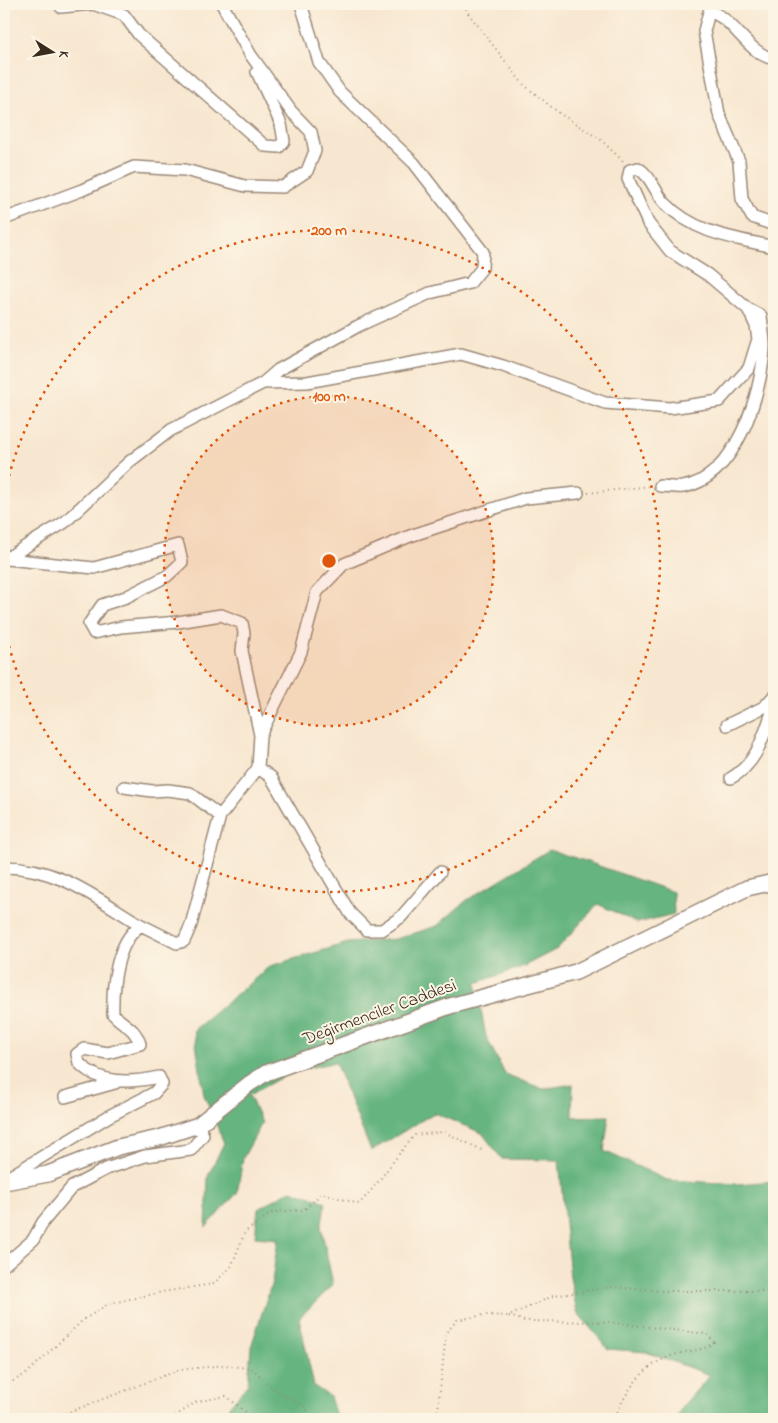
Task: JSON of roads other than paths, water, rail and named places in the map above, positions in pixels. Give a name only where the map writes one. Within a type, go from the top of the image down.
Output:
[{"type":"main road","name":"Değirmenciler Caddesi","points":[[4,1181],[48,1174],[118,1147],[159,1138],[198,1125],[249,1084],[266,1073],[450,1006],[576,972],[747,888],[774,882]]},
{"type":"street","points":[[61,7],[92,4],[124,15],[139,35],[265,146],[278,147],[284,141],[281,124],[250,54],[222,4]]},
{"type":"street","points":[[5,560],[65,522],[129,462],[171,430],[263,383],[278,370],[358,326],[430,293],[470,283],[482,268],[483,252],[414,163],[340,92],[319,62],[301,4]]},
{"type":"street","points":[[774,59],[768,58],[745,41],[717,13],[709,12],[704,31],[719,114],[739,161],[742,199],[752,217],[774,224]]},
{"type":"street","points":[[4,219],[82,190],[134,167],[185,170],[245,186],[283,187],[307,172],[315,151],[311,132],[291,112],[250,54]]},
{"type":"street","points":[[660,486],[683,487],[704,479],[732,452],[747,423],[757,384],[764,348],[761,316],[748,309],[708,275],[670,250],[648,223],[628,179],[630,170],[638,168],[649,175],[656,193],[677,215],[693,224],[720,236],[774,247]]},
{"type":"street","points":[[263,383],[307,382],[461,354],[503,366],[605,403],[670,408],[720,401],[748,368],[758,340],[756,326],[748,309]]},
{"type":"street","points":[[260,735],[301,652],[317,592],[344,564],[410,536],[526,498],[578,494]]},
{"type":"street","points":[[4,867],[23,867],[48,872],[141,925],[177,943],[184,941],[191,924],[220,816],[258,768],[260,735],[242,651],[244,633],[242,623],[222,615],[178,622],[121,627],[94,633],[89,624],[102,605],[126,597],[167,576],[179,567],[182,562],[178,545],[94,568],[5,560]]},
{"type":"street","points":[[727,725],[764,707],[774,696]]},
{"type":"street","points":[[731,778],[743,772],[753,761],[774,707]]},
{"type":"street","points":[[258,768],[271,777],[350,913],[367,930],[382,930],[400,917],[440,872]]},
{"type":"street","points":[[124,787],[190,793],[220,816]]},
{"type":"street","points":[[747,888],[774,876]]},
{"type":"street","points":[[119,1081],[97,1078],[79,1063],[77,1054],[84,1049],[108,1052],[140,1044],[136,1031],[121,1023],[113,1014],[112,996],[120,955],[133,930],[141,925]]},
{"type":"street","points":[[4,1181],[109,1116],[154,1093],[162,1084],[159,1077],[119,1081],[65,1097]]},
{"type":"street","points":[[4,1265],[33,1240],[43,1222],[72,1187],[106,1169],[145,1156],[191,1150],[203,1135],[198,1125]]}]
